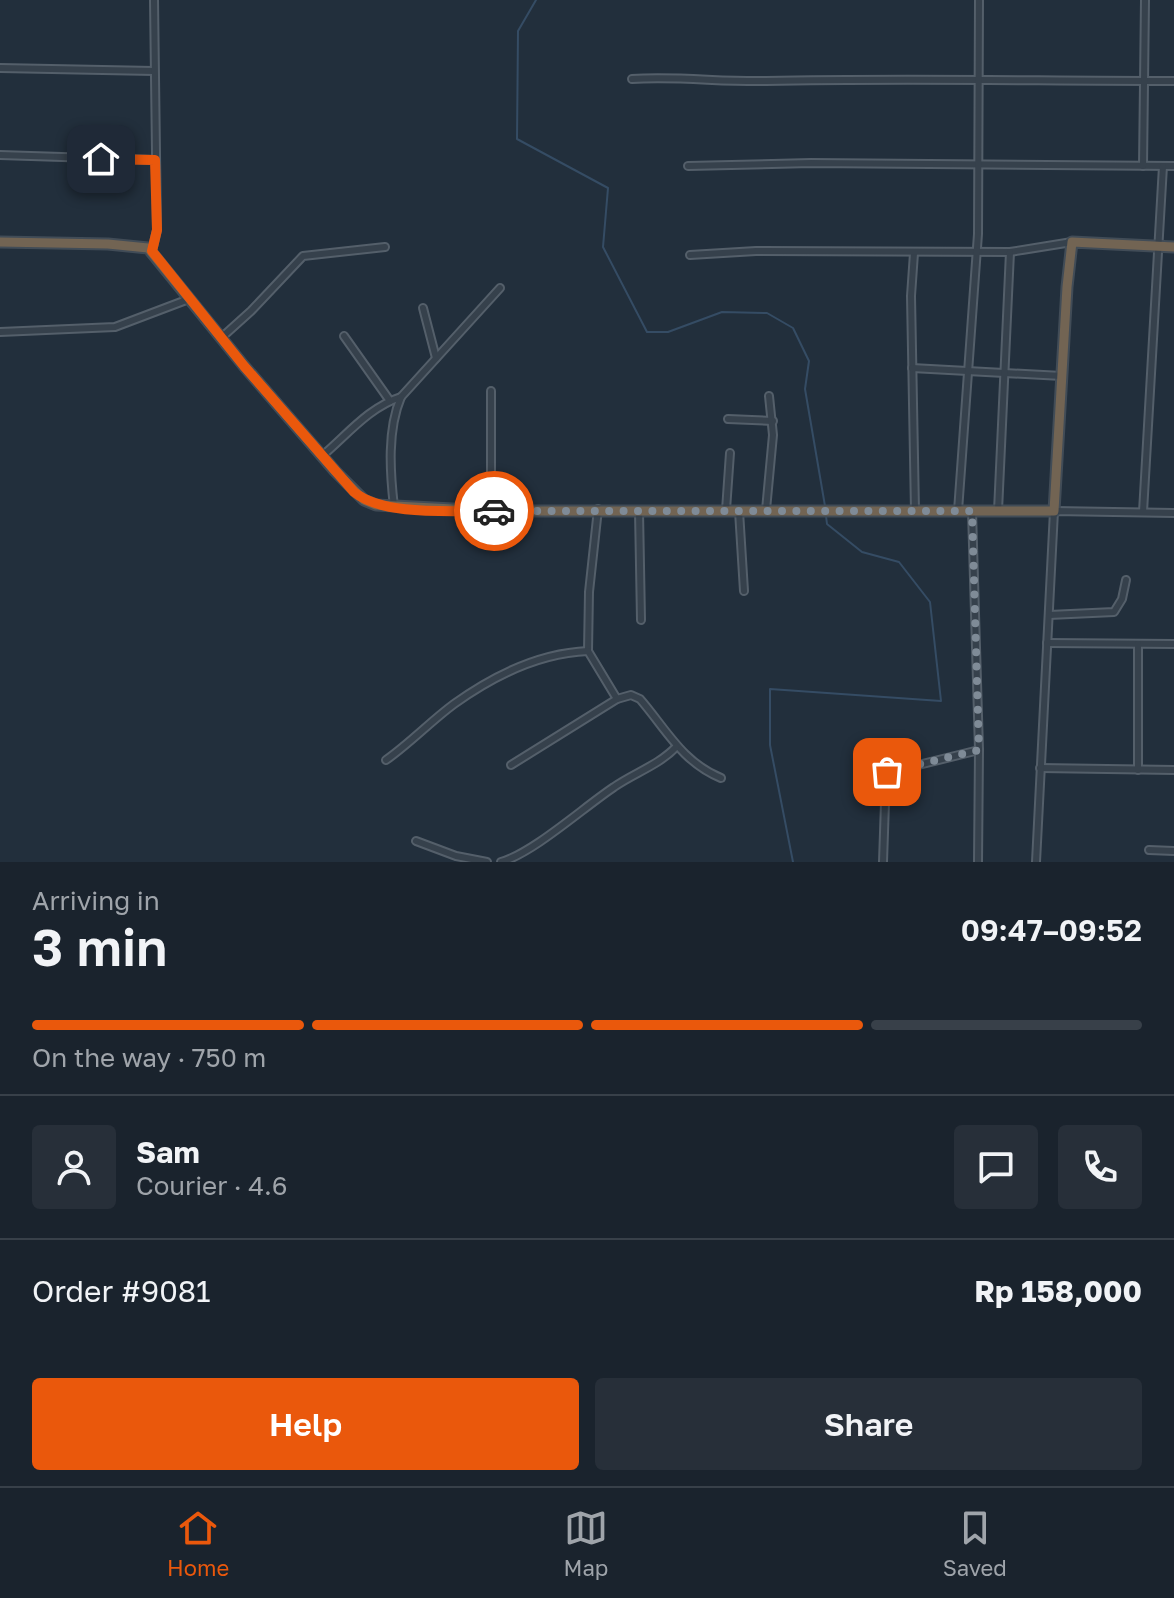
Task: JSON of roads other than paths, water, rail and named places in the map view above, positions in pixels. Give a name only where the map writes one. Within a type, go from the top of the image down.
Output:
[{"type":"highway","points":[[0,242],[135,245],[152,251],[221,338],[364,500],[394,507],[491,511],[1054,511],[1072,242],[1174,247]]},
{"type":"street","points":[[152,251],[157,230],[154,0]]},
{"type":"street","points":[[958,511],[976,252],[979,0]]},
{"type":"street","points":[[1143,166],[1145,0]]},
{"type":"street","points":[[0,68],[154,71]]},
{"type":"street","points":[[632,79],[1174,81]]},
{"type":"street","points":[[0,155],[155,160]]},
{"type":"street","points":[[688,166],[811,163],[1174,166]]},
{"type":"street","points":[[1143,512],[1163,166]]},
{"type":"street","points":[[690,255],[756,251],[1010,252],[1072,242]]},
{"type":"street","points":[[221,338],[303,256],[385,247]]},
{"type":"street","points":[[998,511],[1010,252]]},
{"type":"street","points":[[914,253],[911,296],[915,511]]},
{"type":"street","points":[[394,507],[391,462],[393,417],[401,397],[500,288]]},
{"type":"street","points":[[0,332],[111,328],[189,299]]},
{"type":"street","points":[[423,308],[436,358]]},
{"type":"street","points":[[344,336],[390,401]]},
{"type":"street","points":[[912,368],[1062,376]]},
{"type":"street","points":[[491,391],[491,511]]},
{"type":"street","points":[[766,510],[773,421],[769,396]]},
{"type":"street","points":[[322,456],[367,416],[401,397]]},
{"type":"street","points":[[728,419],[773,421]]},
{"type":"street","points":[[726,510],[730,453]]},
{"type":"street","points":[[598,509],[589,592],[588,651],[617,699]]},
{"type":"street","points":[[639,511],[641,620]]},
{"type":"street","points":[[739,511],[744,591]]},
{"type":"street","points":[[972,511],[979,750],[978,862]]},
{"type":"street","points":[[1036,862],[1054,511],[1174,513]]},
{"type":"street","points":[[1049,615],[1114,612],[1122,599],[1126,580]]},
{"type":"street","points":[[1047,643],[1174,644]]},
{"type":"street","points":[[1138,644],[1138,770]]},
{"type":"street","points":[[386,760],[454,704],[484,686],[542,658],[558,653],[588,651]]},
{"type":"street","points":[[511,765],[625,696],[638,698],[676,747],[699,767],[721,778]]},
{"type":"street","points":[[501,862],[545,837],[676,747]]},
{"type":"street","points":[[883,862],[886,773],[979,750]]},
{"type":"street","points":[[1040,768],[1174,770]]},
{"type":"street","points":[[416,841],[456,856],[487,862]]},
{"type":"street","points":[[1149,850],[1174,851]]},
{"type":"waterway","points":[[536,0],[518,31],[517,139],[608,188],[603,247],[647,332],[668,332],[722,312],[767,313],[793,328],[809,361],[805,389],[825,506]]},
{"type":"waterway","points":[[793,862],[770,745],[770,689],[941,701],[930,602],[899,562],[862,552],[827,524],[826,516]]}]
